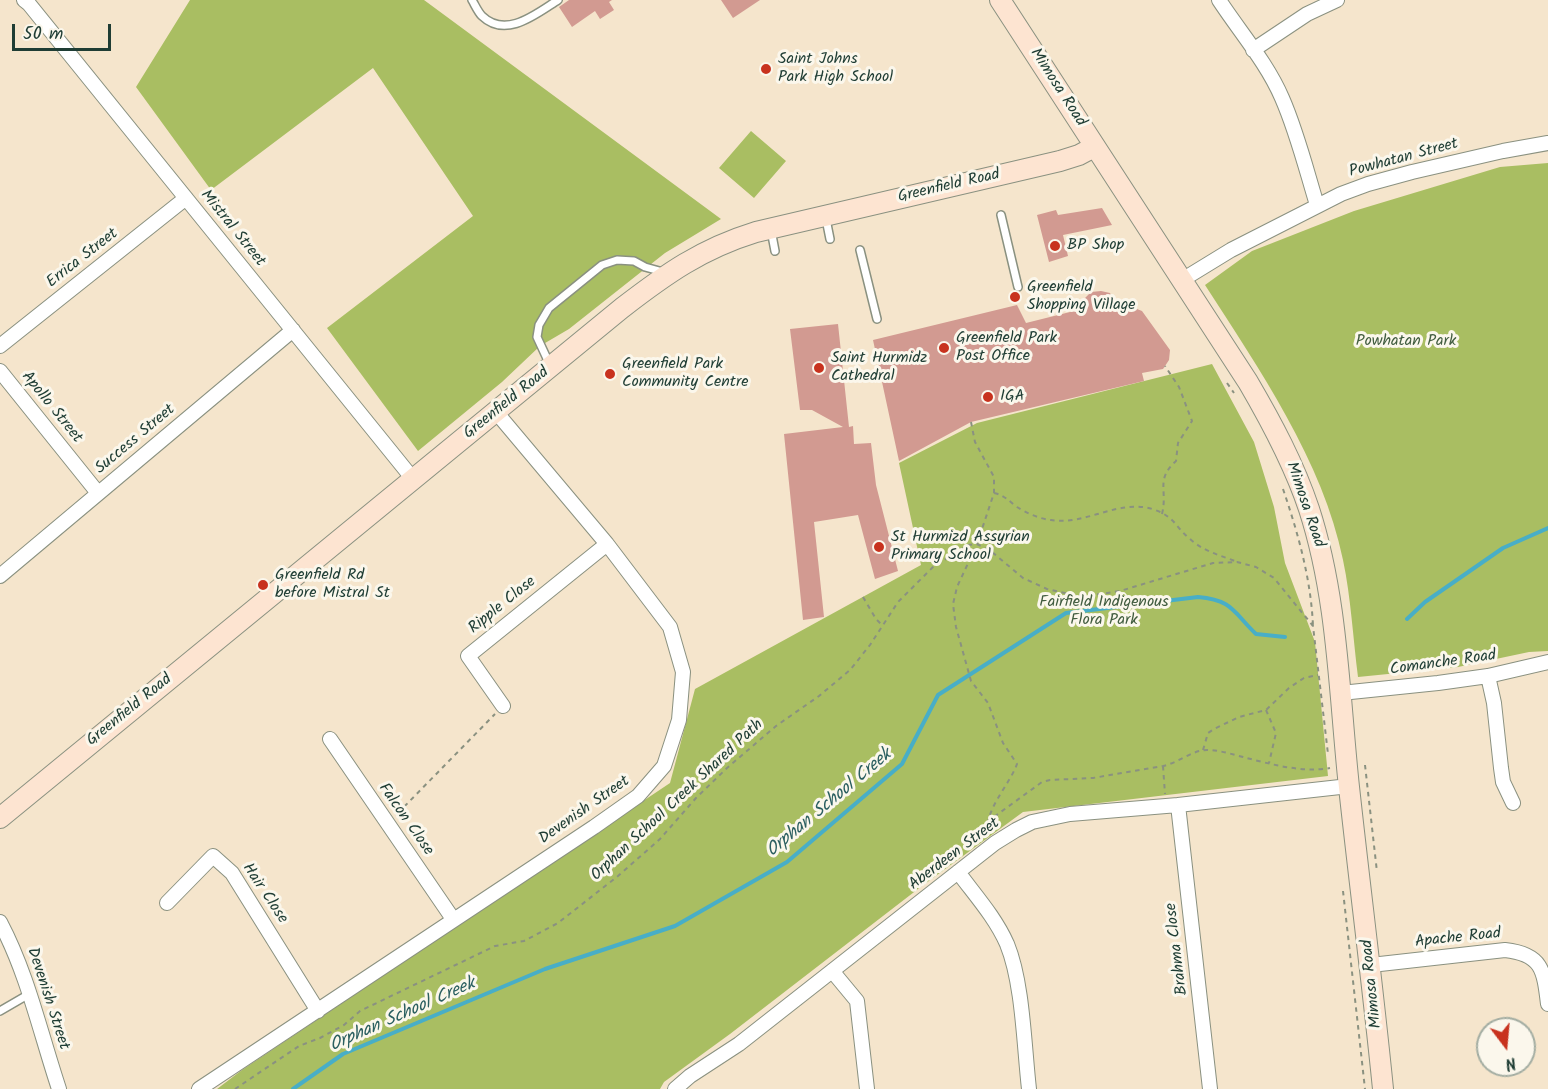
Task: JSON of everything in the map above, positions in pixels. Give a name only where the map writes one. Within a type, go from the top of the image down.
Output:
[{"type":"street","name":"Mistral Street","points":[[24,0],[413,479]]},
{"type":"street","name":"Mimosa Road","points":[[1000,0],[1274,426],[1309,509],[1328,586],[1383,1089]]},
{"type":"street","points":[[1219,0],[1281,96],[1293,125],[1317,205]]},
{"type":"street","points":[[1253,50],[1307,14],[1337,0]]},
{"type":"street","name":"Powhatan Street","points":[[1182,280],[1230,250],[1317,205],[1368,184],[1503,151],[1548,143]]},
{"type":"street","name":"Greenfield Road","points":[[0,818],[667,274],[734,239],[771,228],[1060,161],[1094,147]]},
{"type":"street","name":"Errica Street","points":[[0,346],[186,198]]},
{"type":"street","name":"Success Street","points":[[0,576],[293,330]]},
{"type":"street","name":"Apollo Street","points":[[0,371],[98,493]]},
{"type":"street","name":"Devenish Street","points":[[199,1089],[638,796],[664,766],[679,720],[682,672],[670,627],[606,544],[496,412]]},
{"type":"street","name":"Ripple Close","points":[[503,706],[468,656],[606,544]]},
{"type":"street","name":"Comanche Road","points":[[1341,693],[1438,684],[1488,676],[1548,662]]},
{"type":"street","points":[[1488,676],[1494,703],[1500,768],[1503,782],[1513,803]]},
{"type":"street","name":"Falcon Close","points":[[330,739],[453,919]]},
{"type":"street","name":"Aberdeen Street","points":[[675,1089],[690,1076],[739,1044],[833,972],[995,843],[1032,822],[1070,814],[1349,786]]},
{"type":"street","name":"Brahma Close","points":[[1172,805],[1210,1089]]},
{"type":"street","name":"Hair Close","points":[[167,903],[213,856],[232,873],[318,1011]]},
{"type":"street","points":[[958,872],[993,917],[1007,944],[1016,972],[1029,1089]]},
{"type":"street","name":"Devenish Street","points":[[0,922],[12,944],[31,993],[59,1089]]},
{"type":"street","name":"Apache Road","points":[[1371,965],[1505,950],[1523,952],[1537,962],[1545,979],[1548,1004]]},
{"type":"street","points":[[833,972],[857,1001],[867,1089]]},
{"type":"lane","points":[[472,0],[482,16],[498,25],[523,22],[558,0]]},
{"type":"lane","points":[[1001,215],[1018,287]]},
{"type":"lane","points":[[825,216],[830,239]]},
{"type":"lane","points":[[771,228],[775,251]]},
{"type":"lane","points":[[860,250],[877,319]]},
{"type":"lane","points":[[551,367],[537,337],[539,325],[549,308],[602,265],[617,260],[634,261],[667,274]]},
{"type":"lane","points":[[0,1011],[31,993]]},
{"type":"path","points":[[1162,514],[1165,495],[1162,484],[1167,469],[1176,461],[1181,435],[1192,421],[1179,387],[1166,366]]},
{"type":"path","points":[[1223,376],[1239,401]]},
{"type":"path","points":[[971,422],[975,442],[994,477],[994,493],[977,544],[957,587],[953,604],[956,627],[971,681],[988,703],[1003,743],[1017,764],[987,822],[988,833]]},
{"type":"path","points":[[1282,488],[1292,515],[1306,569],[1328,757]]},
{"type":"path","points":[[994,493],[1003,495],[1019,508],[1052,520],[1067,520],[1120,508],[1154,509],[1173,520],[1189,539],[1214,554],[1256,567],[1274,578],[1313,626]]},
{"type":"path","points":[[977,544],[992,552],[1023,578],[1047,589],[1069,594],[1094,595],[1120,591],[1192,568],[1214,563],[1237,562]]},
{"type":"path","name":"Orphan School Creek Shared Path","points":[[235,1089],[299,1046],[344,1026],[360,1011],[495,946],[524,940],[558,923],[618,876],[660,839],[696,798],[727,768],[776,726],[819,696],[850,670],[898,602],[933,567],[968,545],[977,544]]},
{"type":"path","points":[[863,597],[882,625]]},
{"type":"path","points":[[1203,750],[1208,733],[1214,729],[1239,717],[1266,710],[1289,688],[1304,678],[1319,675]]},
{"type":"path","points":[[388,824],[503,706]]},
{"type":"path","points":[[1266,710],[1276,733],[1269,763]]},
{"type":"path","points":[[987,822],[1042,782],[1093,778],[1163,766],[1203,750],[1214,750],[1306,769],[1330,769]]},
{"type":"path","points":[[1163,766],[1172,805]]},
{"type":"path","points":[[1342,884],[1365,1089]]},
{"type":"green space","points":[[190,0],[424,0],[721,219],[665,253],[569,329],[540,346],[502,382],[418,451],[327,328],[473,216],[373,68],[211,190],[136,87]]},
{"type":"green space","points":[[751,131],[786,161],[754,198],[719,168]]},
{"type":"green space","name":"Powhatan Park","points":[[1548,163],[1548,651],[1529,652],[1458,667],[1358,677],[1343,560],[1334,523],[1321,487],[1287,417],[1247,349],[1205,285],[1252,251],[1354,211],[1500,167]]},
{"type":"green space","name":"Fairfield Indigenous Flora Park","points":[[1212,364],[1254,442],[1274,507],[1285,563],[1315,642],[1328,776],[1023,812],[664,1082],[660,1089],[217,1089],[670,783],[695,689],[921,565],[899,463],[977,423]]},
{"type":"building","points":[[569,0],[612,0],[609,2],[614,10],[600,19],[595,11],[572,27],[559,7]]},
{"type":"building","points":[[721,0],[760,0],[733,18]]},
{"type":"building","points":[[1102,208],[1112,225],[1063,235],[1068,256],[1049,262],[1037,215],[1056,210],[1058,215]]},
{"type":"building","name":"Greenfield Shopping Village","points":[[1091,292],[1110,293],[1117,306],[1132,307],[1142,311],[1170,350],[1169,360],[1163,369],[1142,373],[1144,381],[971,422],[899,461],[873,340],[1017,305],[1026,323],[1082,309],[1084,299]]},
{"type":"building","name":"St Hurmizd Assyrian Primary School","points":[[838,324],[849,427],[853,426],[854,444],[871,443],[876,485],[898,571],[875,579],[858,515],[814,522],[824,617],[803,620],[784,434],[843,427],[812,410],[800,410],[790,329]]},
{"type":"waterway","name":"Orphan School Creek","points":[[1407,619],[1425,602],[1503,548],[1548,528]]},
{"type":"waterway","name":"Orphan School Creek","points":[[293,1089],[343,1054],[545,969],[675,926],[787,862],[902,764],[938,695],[1066,613],[1198,597],[1226,604],[1256,634],[1285,637]]},
{"type":"place","name":"Saint Johns Park High School","points":[[766,69]]},
{"type":"place","name":"BP Shop","points":[[1055,246]]},
{"type":"place","name":"Greenfield Shopping Village","points":[[1015,297]]},
{"type":"place","name":"Greenfield Park Post Office","points":[[944,348]]},
{"type":"place","name":"Saint Hurmidz Cathedral","points":[[819,368]]},
{"type":"place","name":"Greenfield Park Community Centre","points":[[610,374]]},
{"type":"place","name":"IGA","points":[[988,397]]},
{"type":"place","name":"St Hurmizd Assyrian Primary School","points":[[879,547]]},
{"type":"place","name":"Greenfield Rd before Mistral St","points":[[263,585]]}]
